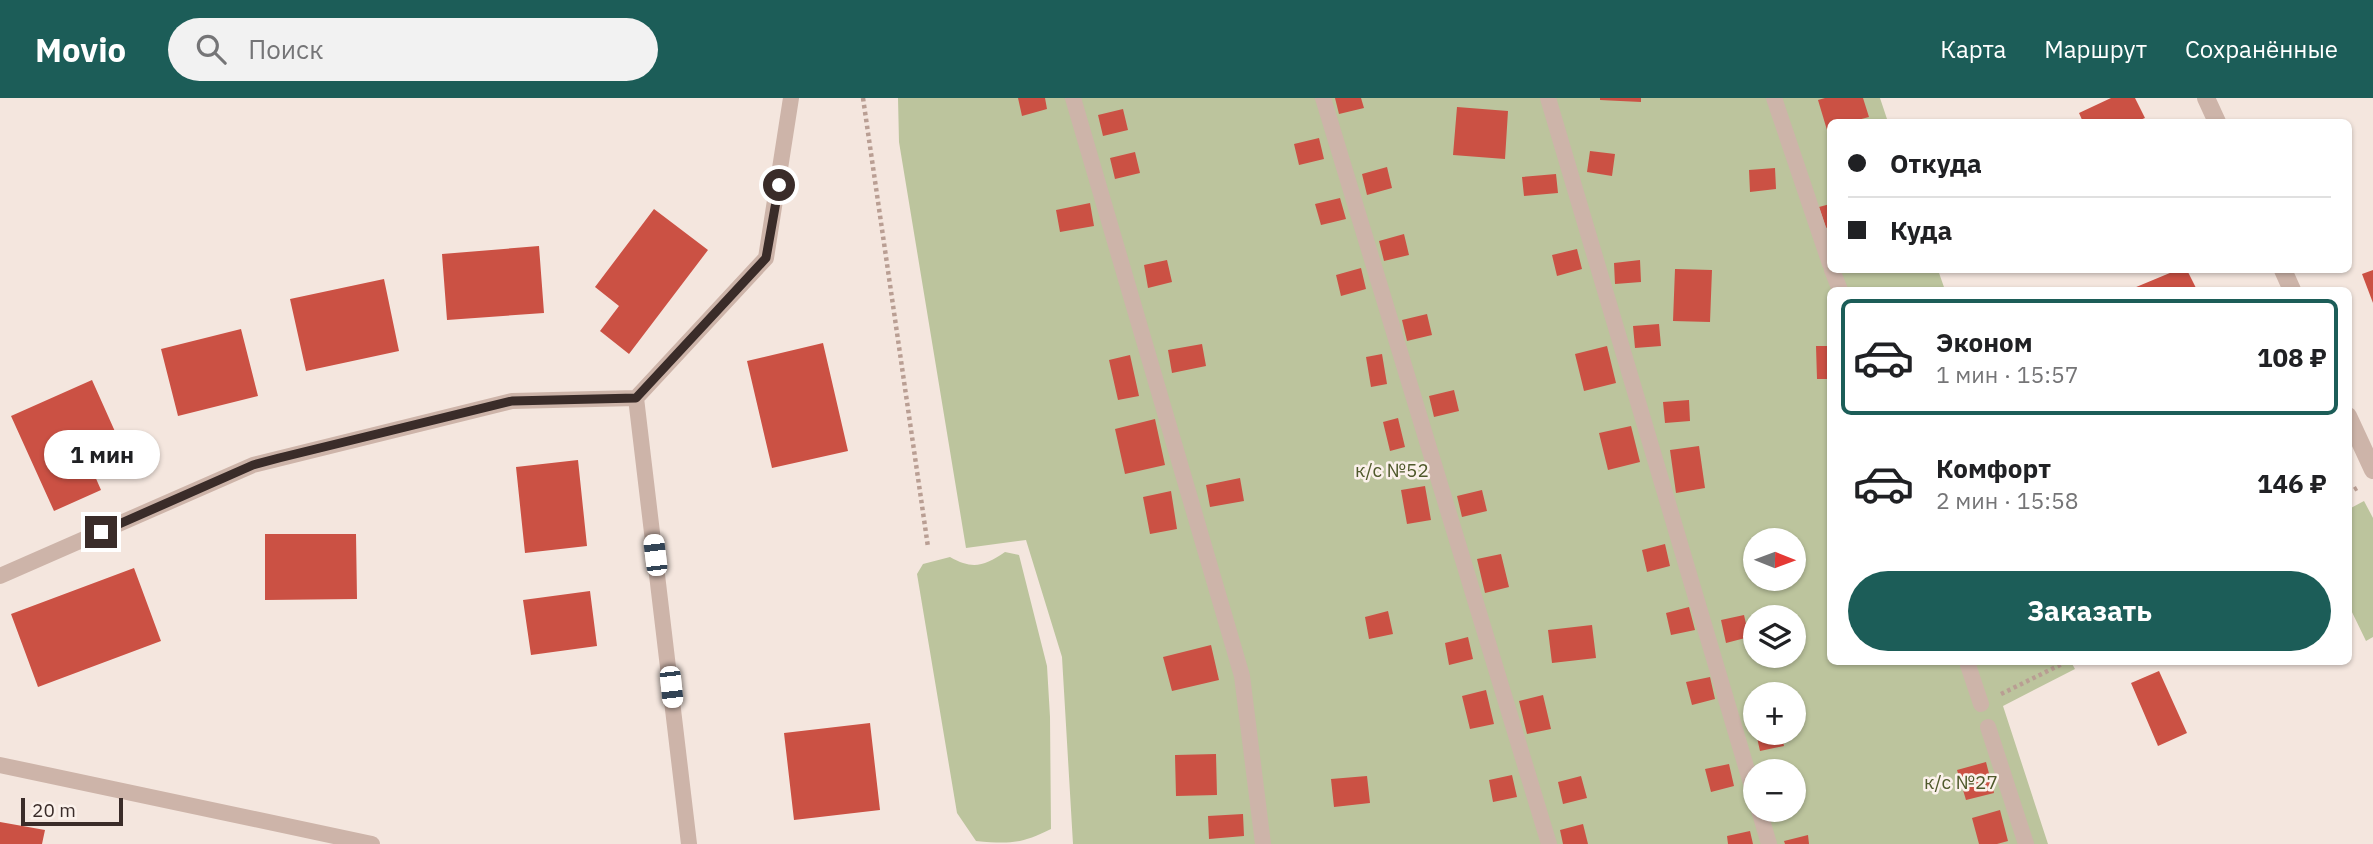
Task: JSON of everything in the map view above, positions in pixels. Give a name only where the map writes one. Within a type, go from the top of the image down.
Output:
[{"type":"street","points":[[2206,98],[2216,119]]},
{"type":"street","points":[[2352,425],[2373,470]]},
{"type":"lane","points":[[0,576],[253,465],[512,401],[636,398],[766,258],[791,98]]},
{"type":"lane","points":[[1073,98],[1242,676],[1263,844]]},
{"type":"lane","points":[[1322,98],[1549,844]]},
{"type":"lane","points":[[1548,98],[1744,759]]},
{"type":"lane","points":[[1774,98],[1827,255]]},
{"type":"lane","points":[[636,398],[689,844]]},
{"type":"lane","points":[[1968,665],[1981,704]]},
{"type":"lane","points":[[1988,727],[2026,844]]},
{"type":"lane","points":[[0,765],[372,844]]},
{"type":"lane","points":[[1763,822],[1769,844]]},
{"type":"path","points":[[863,98],[928,547]]},
{"type":"path","points":[[1981,704],[2060,665]]},
{"type":"green space","name":"к/с №52","points":[[898,98],[1880,98],[1887,119],[1827,119],[1827,273],[1939,273],[1944,287],[1827,287],[1827,665],[2073,665],[2075,669],[2003,706],[2048,844],[1073,844],[1062,657],[1026,540],[966,548],[899,142]]},
{"type":"green space","points":[[2364,501],[2373,518],[2373,637],[2366,641],[2352,612],[2352,507]]},
{"type":"green space","points":[[1005,552],[1019,555],[1047,666],[1051,829],[1015,842],[976,841],[957,813],[917,574],[923,564],[950,557],[965,564],[978,565]]},
{"type":"building","points":[[1018,98],[1045,98],[1047,109],[1022,116]]},
{"type":"building","points":[[1335,98],[1361,98],[1364,108],[1339,114]]},
{"type":"building","points":[[1641,98],[1641,102],[1600,100]]},
{"type":"building","points":[[1863,98],[1869,117],[1827,119],[1827,130],[1818,100]]},
{"type":"building","points":[[2111,98],[2135,98],[2145,118],[2082,119],[2079,113]]},
{"type":"building","points":[[1457,107],[1508,111],[1505,159],[1453,155]]},
{"type":"building","points":[[1123,109],[1128,130],[1103,136],[1098,115]]},
{"type":"building","points":[[1319,138],[1324,159],[1299,165],[1294,144]]},
{"type":"building","points":[[1590,151],[1615,154],[1612,176],[1587,172]]},
{"type":"building","points":[[1135,152],[1140,173],[1115,179],[1110,158]]},
{"type":"building","points":[[1387,167],[1392,188],[1367,195],[1362,174]]},
{"type":"building","points":[[1775,168],[1776,189],[1750,192],[1749,170]]},
{"type":"building","points":[[1556,174],[1558,193],[1524,196],[1522,177]]},
{"type":"building","points":[[1340,198],[1346,219],[1321,225],[1315,204]]},
{"type":"building","points":[[1090,203],[1094,226],[1060,232],[1056,210]]},
{"type":"building","points":[[1827,205],[1826,228],[1819,207]]},
{"type":"building","points":[[654,209],[708,250],[629,354],[600,331],[619,306],[595,287]]},
{"type":"building","points":[[1404,234],[1409,255],[1384,261],[1379,241]]},
{"type":"building","points":[[539,246],[544,313],[447,320],[442,254]]},
{"type":"building","points":[[1577,249],[1582,269],[1557,276],[1552,255]]},
{"type":"building","points":[[1167,260],[1172,282],[1148,288],[1144,265]]},
{"type":"building","points":[[1640,260],[1641,282],[1615,284],[1614,263]]},
{"type":"building","points":[[1361,268],[1366,289],[1341,296],[1336,275]]},
{"type":"building","points":[[1675,269],[1712,270],[1710,322],[1673,321]]},
{"type":"building","points":[[2373,270],[2373,303],[2362,274]]},
{"type":"building","points":[[2170,273],[2188,273],[2196,287],[2136,287]]},
{"type":"building","points":[[384,279],[399,351],[306,371],[290,299]]},
{"type":"building","points":[[1427,314],[1432,335],[1407,341],[1402,320]]},
{"type":"building","points":[[1659,324],[1661,346],[1635,348],[1633,326]]},
{"type":"building","points":[[241,329],[258,396],[178,416],[161,349]]},
{"type":"building","points":[[823,343],[848,451],[772,468],[747,361]]},
{"type":"building","points":[[1202,344],[1206,366],[1172,373],[1168,350]]},
{"type":"building","points":[[1607,346],[1616,383],[1584,391],[1575,354]]},
{"type":"building","points":[[1816,346],[1827,346],[1827,379],[1817,379]]},
{"type":"building","points":[[1382,354],[1387,384],[1371,387],[1366,357]]},
{"type":"building","points":[[1130,355],[1139,396],[1118,400],[1109,360]]},
{"type":"building","points":[[92,380],[117,436],[84,451],[101,490],[54,511],[11,416]]},
{"type":"building","points":[[1454,390],[1459,411],[1434,417],[1429,396]]},
{"type":"building","points":[[1689,400],[1690,421],[1665,423],[1663,402]]},
{"type":"building","points":[[1398,418],[1405,447],[1390,451],[1383,422]]},
{"type":"building","points":[[1155,419],[1165,465],[1125,474],[1115,429]]},
{"type":"building","points":[[1631,426],[1640,462],[1608,470],[1599,433]]},
{"type":"building","points":[[1699,446],[1705,488],[1676,493],[1670,450]]},
{"type":"building","points":[[578,460],[587,546],[525,553],[516,467]]},
{"type":"building","points":[[1240,478],[1244,501],[1210,507],[1206,485]]},
{"type":"building","points":[[1425,486],[1431,520],[1407,524],[1401,490]]},
{"type":"building","points":[[1482,490],[1487,511],[1462,517],[1457,496]]},
{"type":"building","points":[[1171,491],[1177,529],[1150,534],[1143,497]]},
{"type":"building","points":[[265,534],[356,534],[357,599],[265,600]]},
{"type":"building","points":[[1665,544],[1670,566],[1647,572],[1642,550]]},
{"type":"building","points":[[1501,554],[1509,587],[1485,593],[1477,559]]},
{"type":"building","points":[[134,568],[161,641],[38,687],[11,614]]},
{"type":"building","points":[[590,591],[597,646],[531,655],[523,600]]},
{"type":"building","points":[[1689,607],[1695,630],[1671,635],[1666,613]]},
{"type":"building","points":[[1388,611],[1393,634],[1369,639],[1365,617]]},
{"type":"building","points":[[1743,615],[1743,639],[1726,643],[1721,620]]},
{"type":"building","points":[[1592,625],[1596,658],[1552,663],[1548,630]]},
{"type":"building","points":[[1468,637],[1473,659],[1449,665],[1445,643]]},
{"type":"building","points":[[1211,645],[1219,680],[1172,691],[1163,657]]},
{"type":"building","points":[[2159,671],[2187,733],[2158,746],[2131,683]]},
{"type":"building","points":[[1710,677],[1715,699],[1692,705],[1686,682]]},
{"type":"building","points":[[1486,690],[1494,724],[1470,729],[1462,696]]},
{"type":"building","points":[[1543,695],[1551,729],[1527,734],[1519,701]]},
{"type":"building","points":[[870,723],[880,810],[794,820],[784,733]]},
{"type":"building","points":[[1759,745],[1784,746],[1760,751]]},
{"type":"building","points":[[1216,754],[1217,795],[1176,796],[1175,755]]},
{"type":"building","points":[[1986,762],[1994,793],[1966,800],[1957,770]]},
{"type":"building","points":[[1729,764],[1734,786],[1711,792],[1705,769]]},
{"type":"building","points":[[1512,775],[1517,797],[1493,802],[1489,780]]},
{"type":"building","points":[[1367,776],[1370,803],[1334,807],[1331,779]]},
{"type":"building","points":[[1581,776],[1587,798],[1563,804],[1558,782]]},
{"type":"building","points":[[2000,810],[2008,841],[1979,844],[1972,818]]},
{"type":"building","points":[[1243,814],[1244,836],[1209,839],[1208,816]]},
{"type":"building","points":[[0,822],[45,830],[42,844],[0,844]]},
{"type":"building","points":[[1583,824],[1588,844],[1563,844],[1560,830]]},
{"type":"building","points":[[1750,831],[1753,844],[1728,844],[1727,836]]},
{"type":"building","points":[[1808,835],[1809,844],[1785,844],[1784,841]]},
{"type":"route","points":[[101,532],[253,465],[279,458],[512,401],[636,398],[766,258],[779,185]]},
{"type":"park label","name":"к/с №27","points":[[1961,782]]}]
